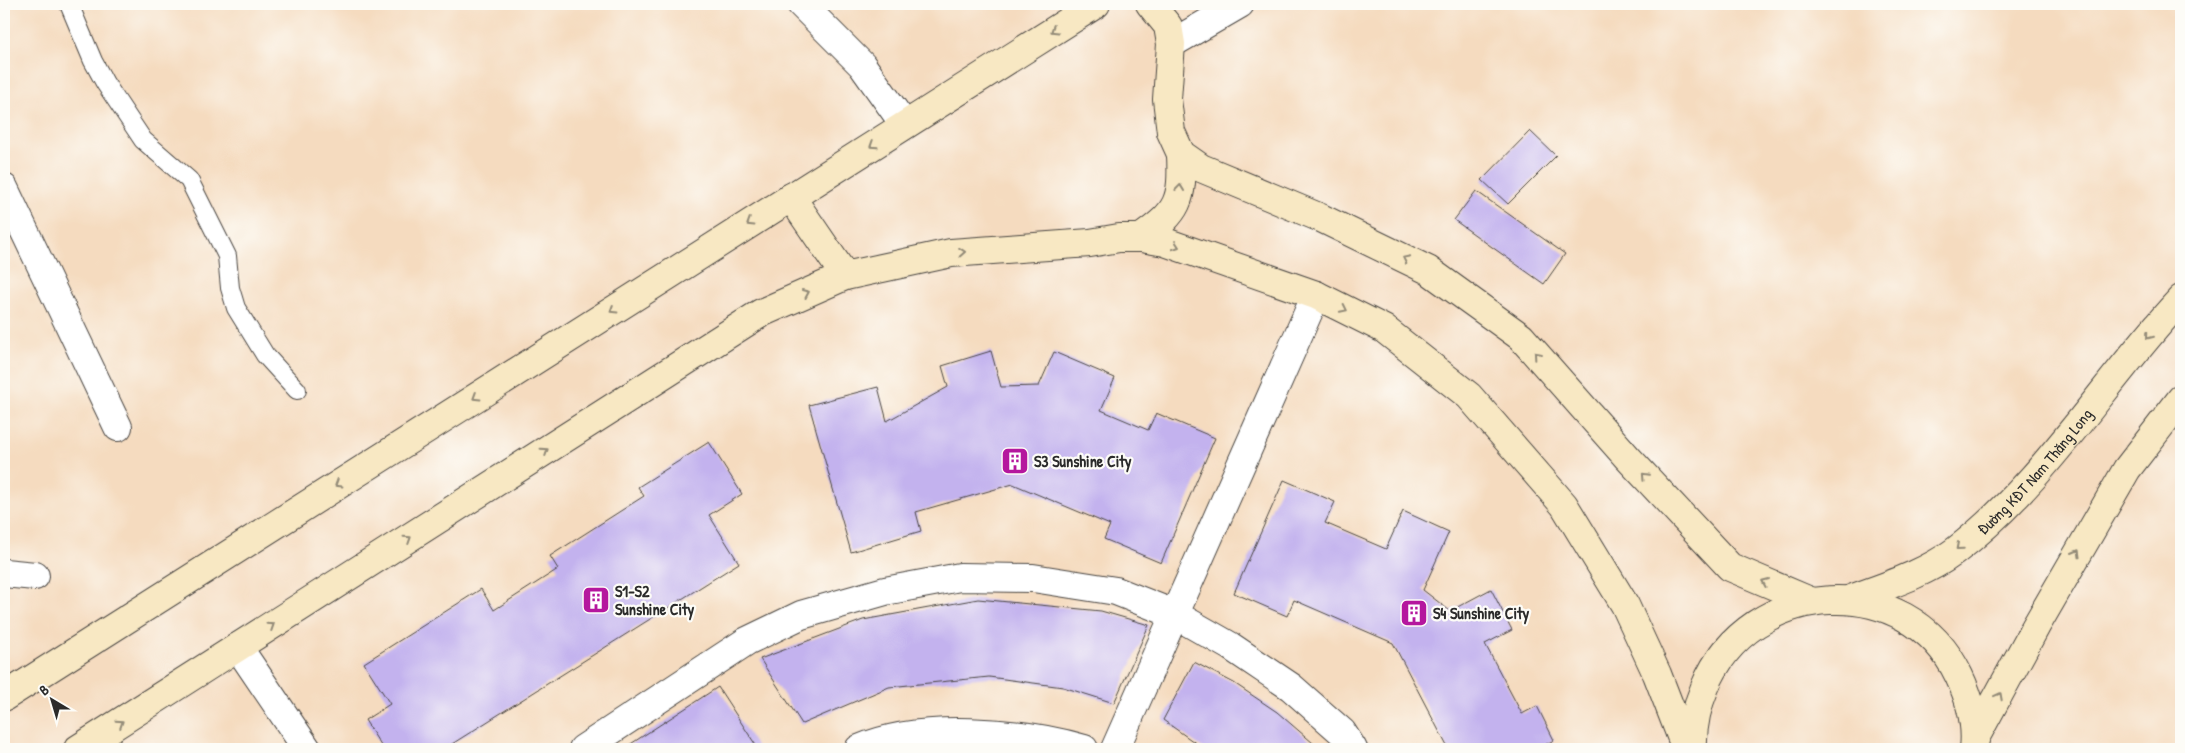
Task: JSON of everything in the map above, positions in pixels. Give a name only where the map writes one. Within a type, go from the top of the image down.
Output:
[{"type":"street","points":[[801,4],[862,64],[904,124]]},
{"type":"street","points":[[4,697],[904,124],[1096,4]]},
{"type":"street","points":[[1141,238],[1165,221],[1179,199],[1182,176],[1181,154],[1171,132],[1167,99],[1171,44],[1168,26],[1150,4]]},
{"type":"street","points":[[1171,44],[1240,4]]},
{"type":"street","points":[[1181,154],[1201,168],[1321,218],[1436,275],[1521,337],[1627,457],[1730,567],[1810,601]]},
{"type":"street","points":[[4,188],[118,427]]},
{"type":"street","points":[[791,197],[846,276]]},
{"type":"street","points":[[78,749],[761,313],[846,276],[951,253],[1090,243],[1119,238],[1141,238],[1165,242],[1316,295],[1384,329],[1469,396],[1564,505],[1625,604],[1686,749]]},
{"type":"street","points":[[1115,749],[1316,295]]},
{"type":"street","name":"Đường KĐT Nam Thăng Long","points":[[1851,599],[1906,579],[1953,553],[2010,502],[2076,426],[2160,322],[2181,299]]},
{"type":"street","points":[[1975,744],[2046,609],[2127,468],[2181,399]]},
{"type":"street","points":[[4,573],[35,576]]},
{"type":"street","points":[[583,749],[747,641],[801,615],[886,591],[960,577],[1033,578],[1116,591],[1174,614],[1230,646],[1291,686],[1342,732],[1353,749]]},
{"type":"street","points":[[1693,749],[1697,707],[1712,669],[1738,637],[1771,614],[1810,601],[1851,599],[1890,610],[1925,631],[1952,661],[1969,698],[1975,744]]},
{"type":"street","points":[[238,648],[307,749]]},
{"type":"street","points":[[859,749],[920,733],[980,732],[1053,740],[1084,749]]},
{"type":"lane","points":[[69,4],[93,61],[105,83],[143,140],[189,180],[227,256],[230,288],[236,308],[265,355],[297,390]]},
{"type":"building","points":[[1530,131],[1556,156],[1508,204],[1482,180]]},
{"type":"building","points":[[1476,191],[1565,254],[1544,284],[1454,220]]},
{"type":"building","name":"S3 Sunshine City","points":[[991,351],[1001,387],[1039,386],[1054,352],[1115,378],[1101,410],[1148,430],[1156,413],[1215,438],[1161,563],[1104,539],[1110,525],[1013,484],[916,512],[921,531],[851,552],[809,405],[878,387],[887,421],[948,387],[942,366]]},
{"type":"building","name":"S1-S2 Sunshine City","points":[[709,442],[742,494],[709,515],[739,563],[444,749],[383,749],[365,720],[390,704],[364,663],[481,589],[494,610],[558,569],[550,556],[644,496],[638,487]]},
{"type":"building","name":"S4 Sunshine City","points":[[1284,480],[1335,502],[1325,523],[1386,549],[1403,511],[1449,532],[1423,590],[1450,611],[1491,589],[1512,630],[1485,644],[1522,714],[1537,706],[1554,740],[1537,749],[1445,749],[1448,748],[1393,643],[1294,600],[1287,616],[1234,593]]},
{"type":"building","points":[[978,599],[1101,611],[1149,625],[1114,703],[1063,687],[989,677],[889,687],[802,724],[760,659],[863,620]]},
{"type":"building","points":[[1194,662],[1234,683],[1277,712],[1320,749],[1204,749],[1163,720]]},
{"type":"building","points":[[718,687],[757,747],[754,749],[623,749]]},
{"type":"place","name":"S3 Sunshine City","points":[[1015,461]]},
{"type":"place","name":"S1-S2 Sunshine City","points":[[596,600]]},
{"type":"place","name":"S4 Sunshine City","points":[[1414,613]]}]
